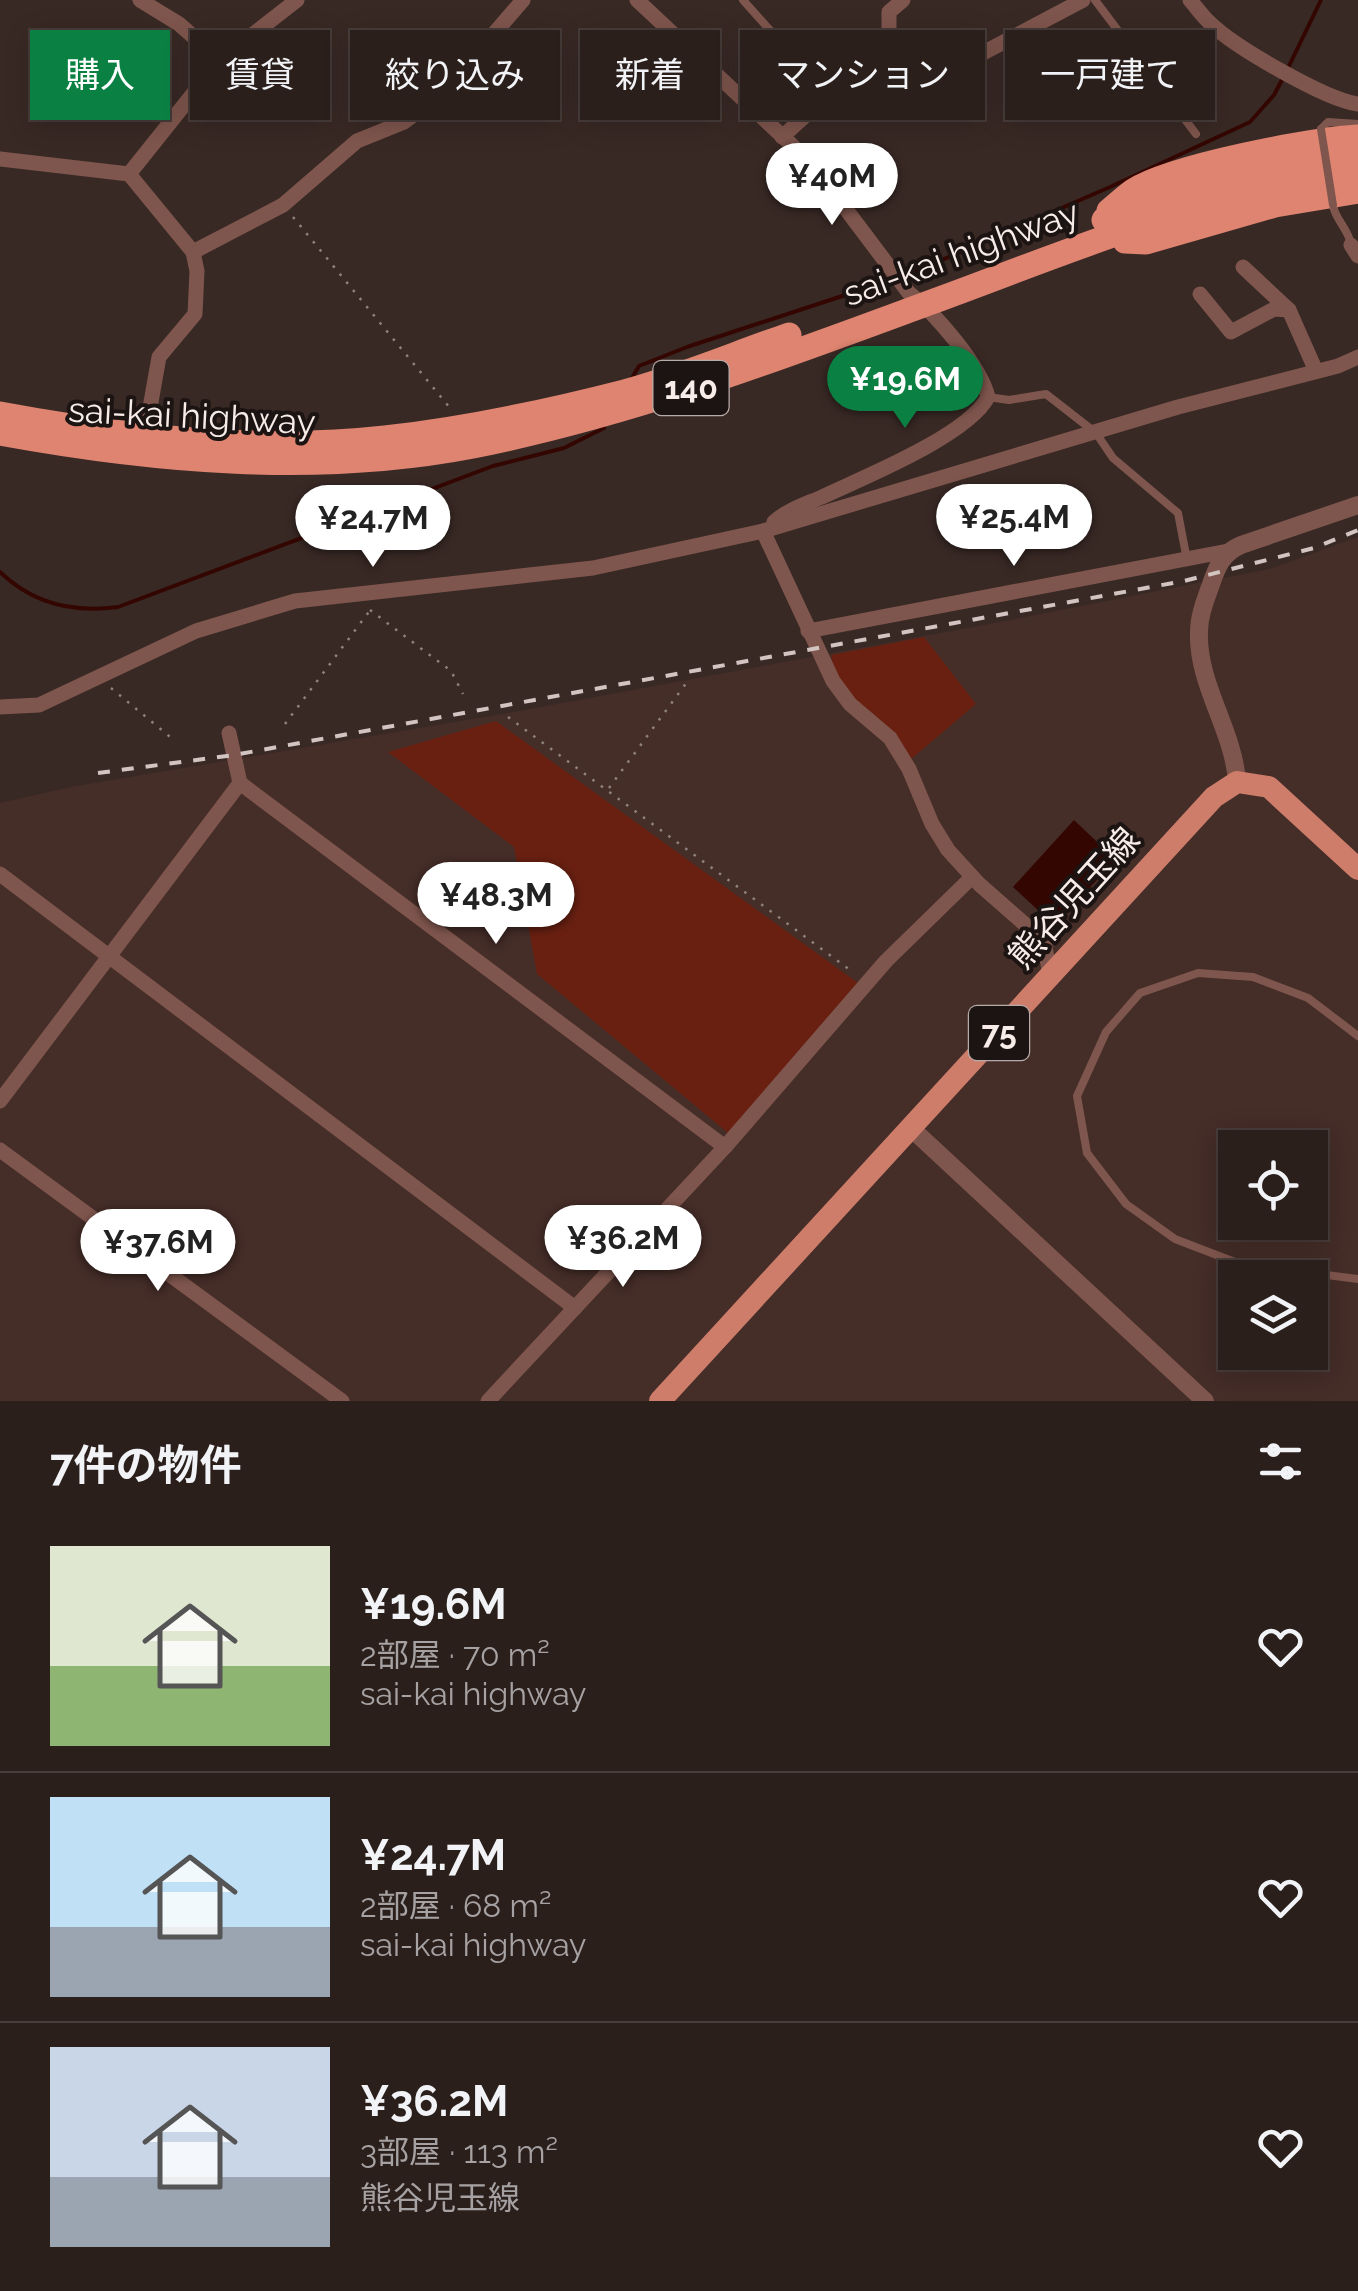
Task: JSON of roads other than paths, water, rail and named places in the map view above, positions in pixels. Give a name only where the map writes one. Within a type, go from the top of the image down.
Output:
[{"type":"highway","points":[[1358,136],[1192,170],[1133,191],[1103,229],[1130,243],[1146,242],[1276,205],[1358,192]]},
{"type":"highway","name":"sai-kai highway","points":[[0,434],[146,456],[294,462],[470,446],[661,399],[1247,175],[1358,156]]},
{"type":"highway","name":"sai-kai highway","points":[[1103,229],[1240,195],[1358,176]]},
{"type":"highway","name":"sai-kai highway","points":[[0,414],[145,436],[293,442],[382,438],[459,428],[628,391],[917,299]]},
{"type":"main road","points":[[1237,782],[1268,786],[1358,869]]},
{"type":"main road","name":"熊谷児玉線","points":[[660,1401],[1214,798],[1237,782]]},
{"type":"street","points":[[140,0],[190,34]]},
{"type":"street","points":[[258,30],[297,0]]},
{"type":"street","points":[[194,252],[283,204],[358,141],[404,122],[442,94],[523,0]]},
{"type":"street","points":[[637,0],[812,164],[984,380],[988,397],[980,412],[966,423],[886,467],[779,517],[763,531]]},
{"type":"street","points":[[889,30],[889,12],[903,0]]},
{"type":"street","points":[[985,52],[1084,0]]},
{"type":"street","points":[[1190,0],[1213,26],[1298,81],[1344,103],[1358,104]]},
{"type":"street","points":[[129,174],[190,98]]},
{"type":"street","points":[[782,137],[800,120]]},
{"type":"street","points":[[0,159],[129,174],[194,252],[195,314],[159,357],[145,436]]},
{"type":"street","points":[[1244,267],[1288,310],[1316,371]]},
{"type":"street","points":[[1200,294],[1231,332],[1274,308],[1288,310]]},
{"type":"street","points":[[0,707],[39,705],[196,631],[295,601],[593,568],[763,531],[1178,406],[1357,361]]},
{"type":"street","points":[[808,631],[1228,551],[1358,505]]},
{"type":"street","points":[[763,531],[834,680],[850,704],[890,738],[948,850],[972,877],[1044,941],[1050,976]]},
{"type":"street","points":[[1228,551],[1214,575],[1198,631],[1200,653],[1234,753],[1237,782]]},
{"type":"street","points":[[230,733],[240,784],[725,1147]]},
{"type":"street","points":[[0,1101],[240,784]]},
{"type":"street","points":[[0,874],[575,1308]]},
{"type":"street","points":[[488,1401],[725,1147],[867,983],[972,877]]},
{"type":"street","points":[[912,1129],[1205,1401]]},
{"type":"street","points":[[0,1150],[342,1401]]},
{"type":"lane","points":[[742,0],[769,30]]},
{"type":"lane","points":[[1096,0],[1196,134]]},
{"type":"lane","points":[[1355,250],[1349,232],[1334,213],[1321,129],[1328,122],[1358,124]]},
{"type":"lane","points":[[988,397],[1009,400],[1046,394],[1096,433],[1113,458],[1178,512],[1186,560]]},
{"type":"lane","points":[[1358,1036],[1308,998],[1253,977],[1198,973],[1140,993],[1106,1032],[1077,1096],[1088,1152],[1126,1204],[1176,1238],[1240,1264],[1358,1279]]},
{"type":"waterway","points":[[1288,68],[1321,0]]},
{"type":"waterway","points":[[905,276],[1250,122],[1274,95],[1284,76]]},
{"type":"waterway","points":[[632,378],[639,366],[687,347],[891,280]]},
{"type":"waterway","points":[[0,572],[26,592],[55,604],[86,609],[118,607],[493,466],[564,448],[604,428]]},
{"type":"railway","points":[[98,773],[234,755],[1184,581],[1314,548],[1358,530]]}]
